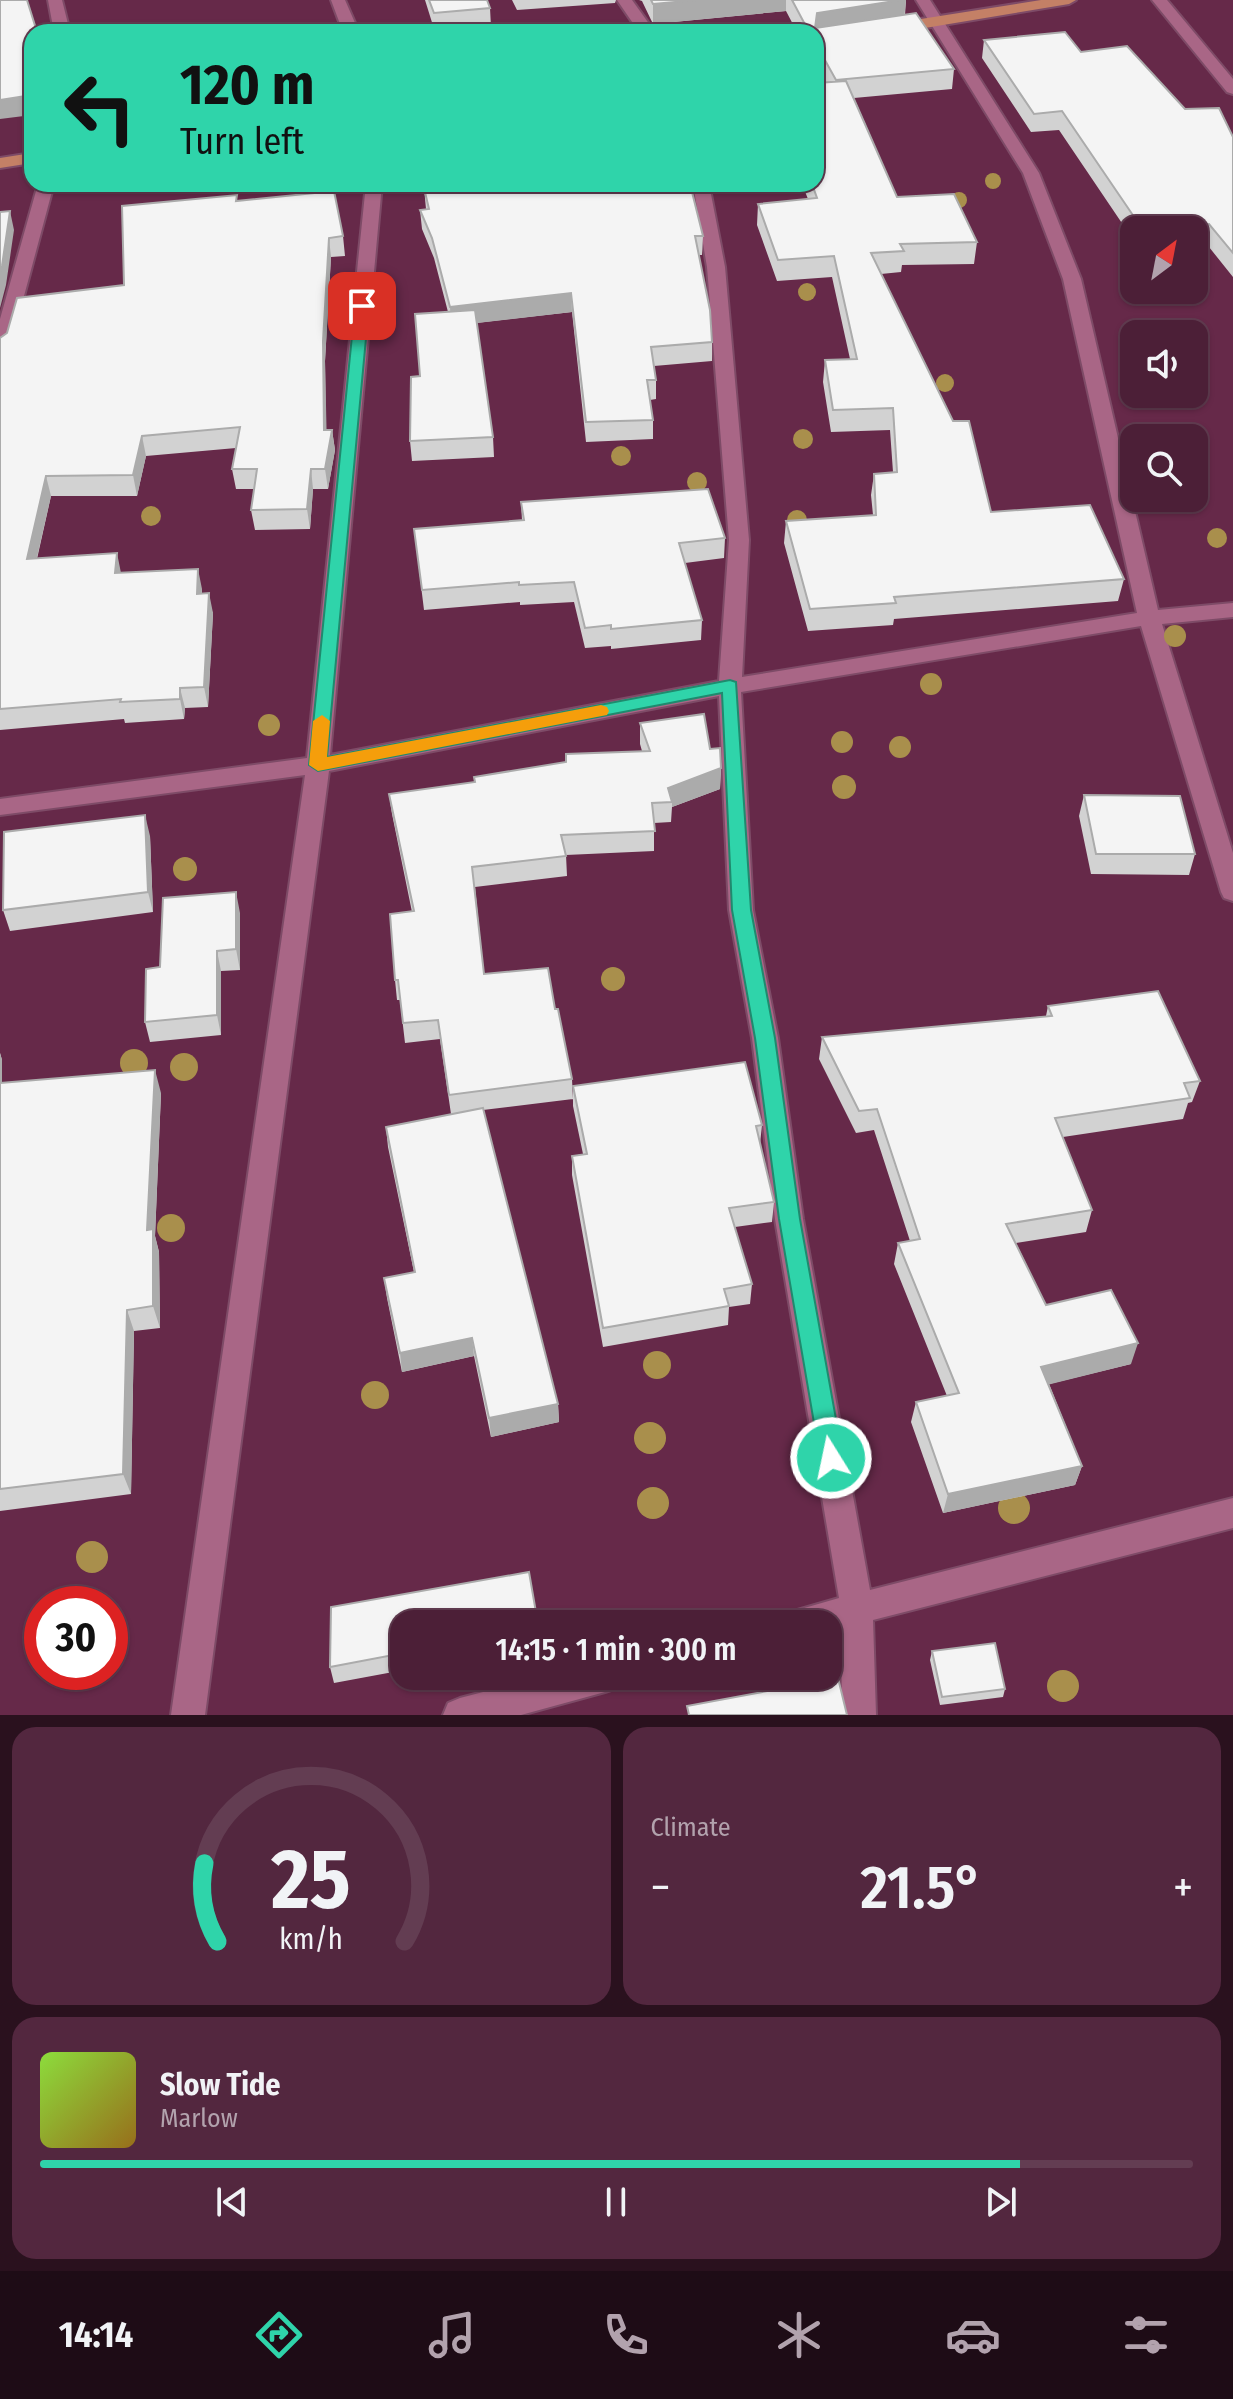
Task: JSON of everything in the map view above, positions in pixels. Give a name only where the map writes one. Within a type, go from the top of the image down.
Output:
[{"type":"highway","points":[[877,31],[1069,0]]},
{"type":"highway","points":[[0,163],[24,159]]},
{"type":"street","points":[[55,0],[60,24]]},
{"type":"street","points":[[338,0],[348,24]]},
{"type":"street","points":[[624,0],[641,24]]},
{"type":"street","points":[[923,0],[1031,173],[1072,279],[1149,618],[1233,892]]},
{"type":"street","points":[[1159,0],[1233,89]]},
{"type":"street","points":[[0,352],[44,192]]},
{"type":"street","points":[[188,1715],[318,765],[373,192]]},
{"type":"street","points":[[702,192],[716,267],[739,540],[730,686],[741,910],[765,1038],[789,1219],[857,1608],[859,1715]]},
{"type":"street","points":[[0,807],[318,765],[730,686],[1149,618],[1233,610]]},
{"type":"street","points":[[842,1612],[1233,1513]]},
{"type":"street","points":[[460,1715],[553,1690]]},
{"type":"building","points":[[0,0],[27,0],[34,24],[24,24],[24,96],[0,100]]},
{"type":"building","points":[[429,0],[487,0],[490,8],[434,13]]},
{"type":"building","points":[[651,0],[697,0],[653,4]]},
{"type":"building","points":[[792,0],[901,0],[817,13],[816,24],[805,24]]},
{"type":"building","points":[[916,13],[954,69],[836,80],[824,58],[824,27]]},
{"type":"building","points":[[1065,32],[1081,52],[1127,46],[1185,109],[1219,108],[1233,137],[1233,253],[1208,224],[1208,216],[1133,216],[1062,111],[1034,114],[984,40]]},
{"type":"building","points":[[846,81],[897,197],[954,194],[977,242],[900,244],[904,251],[871,253],[953,421],[969,421],[991,512],[1090,505],[1124,579],[894,597],[896,603],[810,609],[786,521],[876,515],[874,474],[897,472],[893,408],[833,410],[825,360],[857,359],[834,256],[778,260],[758,204],[817,198],[815,192],[824,192],[824,82]]},
{"type":"building","points":[[334,192],[343,236],[329,238],[323,341],[324,430],[332,430],[325,469],[311,469],[307,509],[251,510],[257,469],[232,469],[240,427],[142,436],[133,475],[46,476],[27,559],[117,553],[115,573],[198,569],[197,594],[209,593],[204,687],[180,688],[180,699],[120,702],[121,699],[0,709],[0,338],[7,333],[17,298],[124,285],[122,206],[237,195],[236,201]]},
{"type":"building","points":[[425,192],[692,192],[703,236],[695,236],[710,310],[712,342],[651,347],[656,380],[647,380],[653,420],[586,422],[571,293],[450,307],[432,238],[420,210],[429,209]]},
{"type":"building","points":[[10,211],[2,266],[0,272],[0,212]]},
{"type":"building","points":[[475,310],[493,437],[410,441],[411,377],[420,376],[415,314]]},
{"type":"building","points":[[708,489],[725,538],[679,543],[702,620],[611,629],[611,625],[585,628],[574,582],[519,585],[519,582],[422,590],[414,529],[524,520],[521,502]]},
{"type":"building","points":[[704,714],[710,749],[720,748],[721,768],[668,788],[672,802],[652,803],[655,831],[561,835],[566,856],[472,867],[484,974],[548,968],[572,1079],[449,1095],[438,1020],[403,1023],[398,980],[395,980],[390,914],[414,911],[389,794],[475,782],[474,777],[566,762],[566,754],[650,751],[640,723]]},
{"type":"building","points":[[1084,795],[1180,796],[1195,854],[1096,854]]},
{"type":"building","points":[[145,815],[148,892],[3,910],[4,832]]},
{"type":"building","points":[[236,892],[236,949],[217,951],[217,1015],[145,1022],[146,969],[160,967],[163,898]]},
{"type":"building","points":[[1158,991],[1200,1081],[1184,1083],[1190,1098],[1055,1118],[1092,1210],[1006,1224],[1046,1305],[1111,1290],[1138,1343],[1041,1367],[1082,1466],[948,1494],[916,1402],[959,1393],[898,1243],[920,1239],[877,1109],[859,1111],[822,1037],[1052,1016],[1048,1006]]},
{"type":"building","points":[[745,1062],[762,1125],[756,1126],[774,1202],[729,1208],[752,1284],[724,1289],[729,1306],[603,1328],[572,1156],[587,1154],[573,1086]]},
{"type":"building","points":[[155,1070],[147,1230],[153,1229],[153,1306],[127,1310],[123,1474],[0,1489],[0,1083]]},
{"type":"building","points":[[483,1108],[558,1404],[489,1418],[472,1338],[400,1353],[384,1278],[415,1272],[386,1127]]},
{"type":"building","points":[[529,1572],[536,1610],[390,1610],[390,1656],[330,1667],[331,1607]]},
{"type":"building","points":[[995,1643],[1005,1689],[942,1697],[932,1651]]},
{"type":"building","points":[[773,1690],[841,1690],[847,1715],[689,1715],[687,1706]]},
{"type":"slow traffic","points":[[322,721],[318,765],[601,711]]},
{"type":"route","points":[[362,306],[318,765],[730,686],[741,910],[765,1038],[789,1219],[831,1458]]}]
